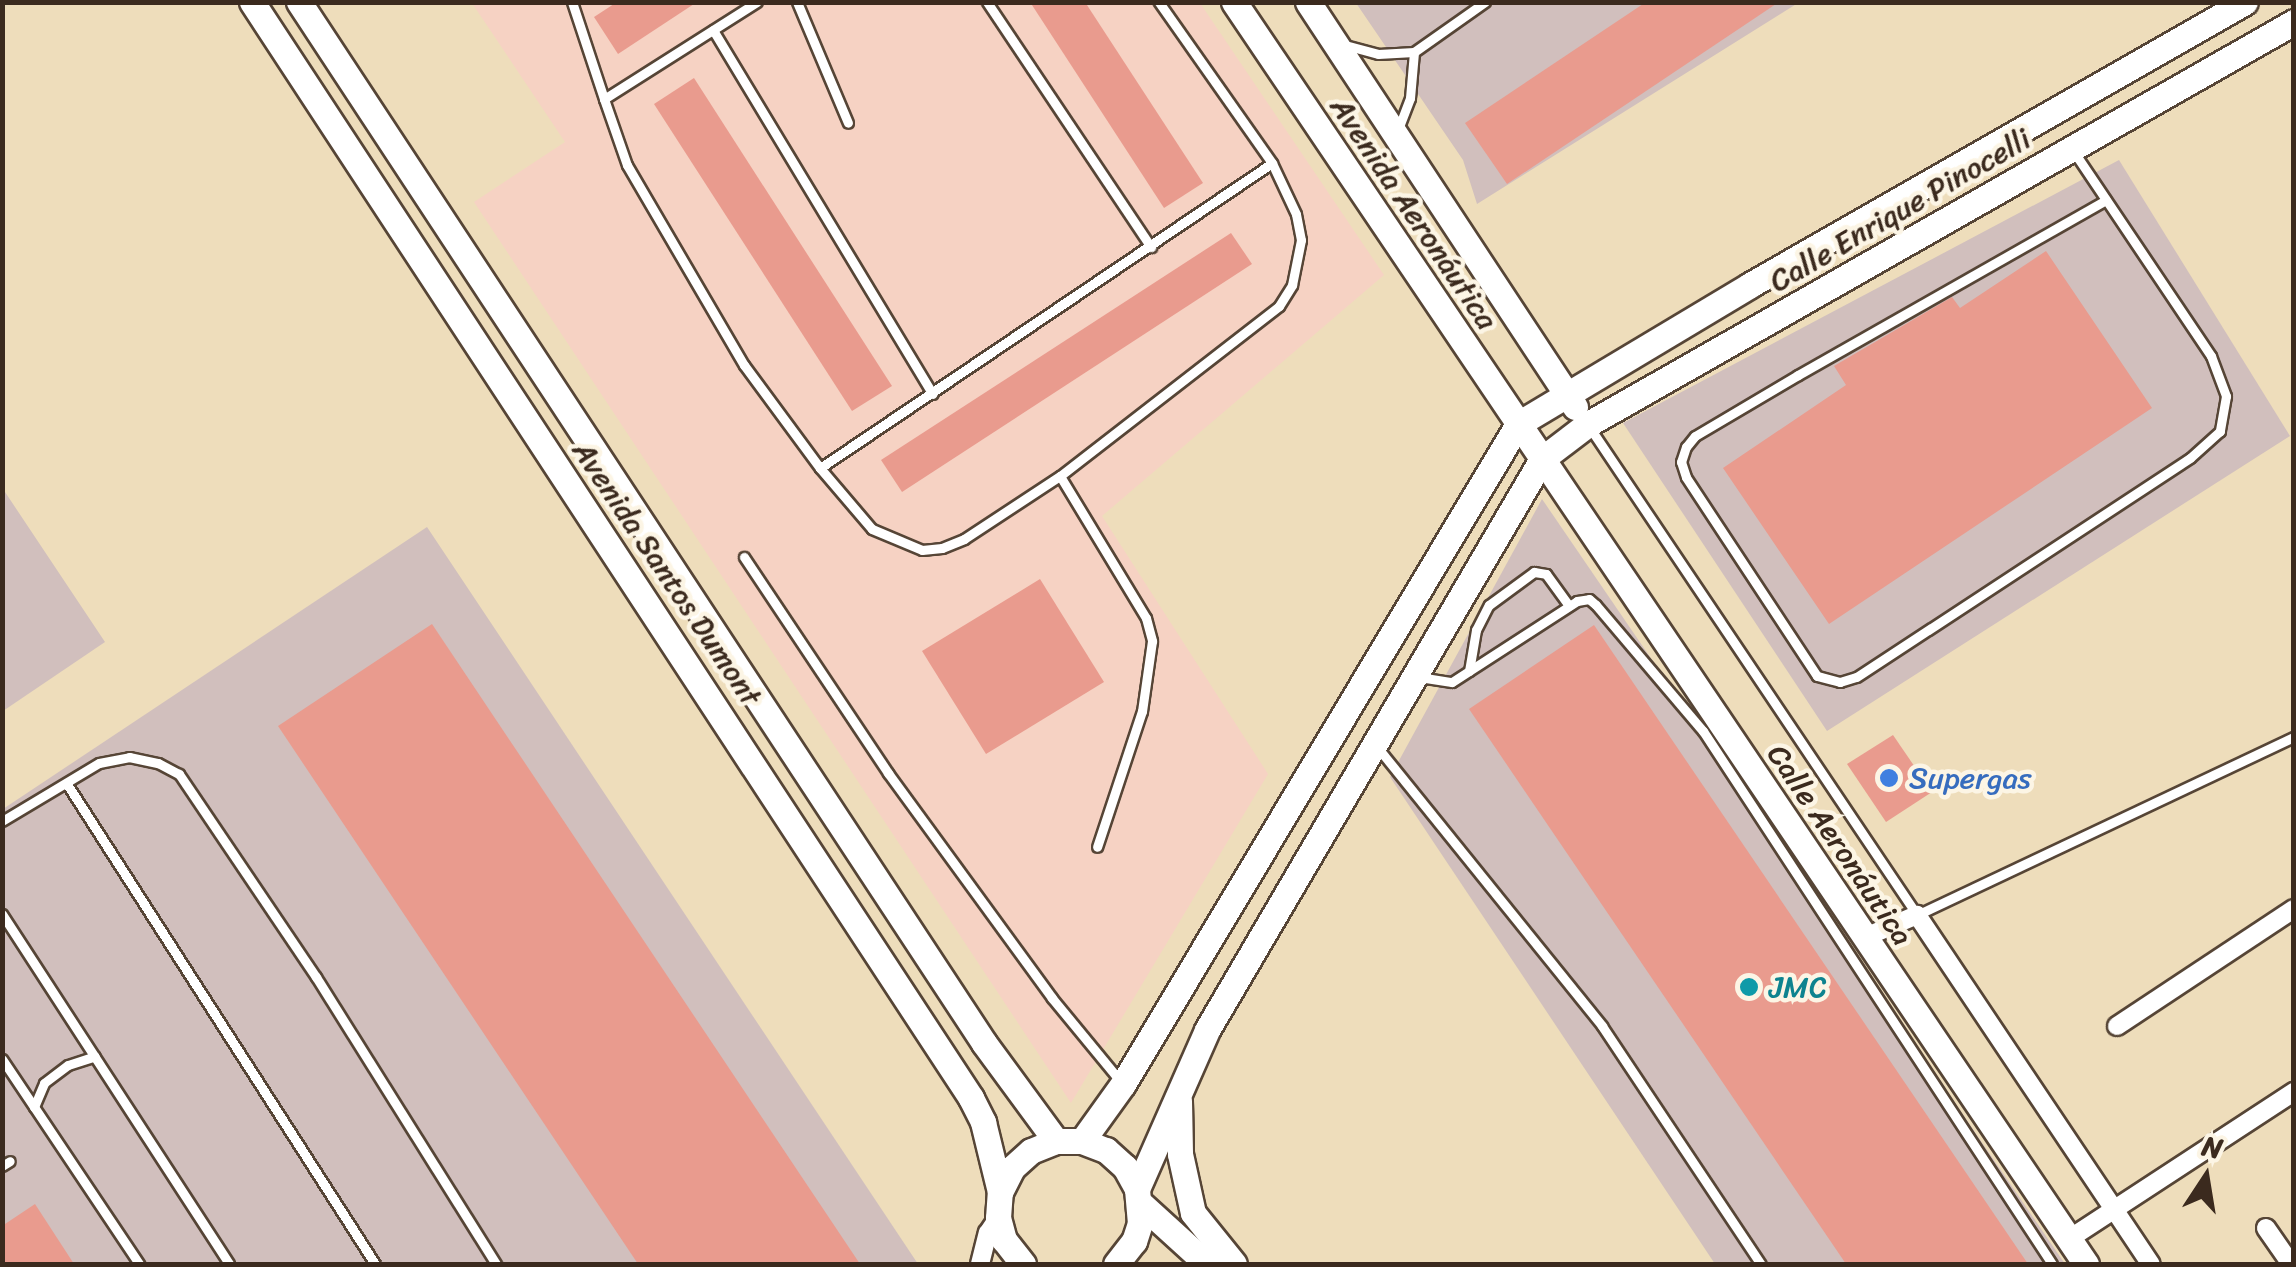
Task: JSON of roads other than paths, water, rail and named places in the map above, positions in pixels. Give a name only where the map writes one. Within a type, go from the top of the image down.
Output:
[{"type":"main road","name":"Avenida Santos Dumont","points":[[252,2],[972,1098],[983,1122],[1000,1192]]},
{"type":"main road","name":"Avenida Santos Dumont","points":[[299,2],[984,1043],[1069,1141]]},
{"type":"main road","name":"Avenida Aeronáutica","points":[[1234,2],[1542,459]]},
{"type":"main road","name":"Avenida Aeronáutica","points":[[1308,2],[1588,424]]},
{"type":"main road","name":"Calle Enrique Pinocelli","points":[[1518,424],[2245,2]]},
{"type":"main road","name":"Calle Enrique Pinocelli","points":[[1542,459],[1588,424],[2294,22]]},
{"type":"main road","points":[[1069,1141],[1122,1084],[1518,424]]},
{"type":"main road","points":[[1116,1264],[1134,1241],[1139,1196],[1207,1030],[1542,459]]},
{"type":"main road","name":"Calle Aeronáutica","points":[[1542,459],[2086,1264]]},
{"type":"main road","points":[[1179,1094],[1180,1154],[1193,1213],[1234,1264]]},
{"type":"main road","points":[[1023,1264],[1004,1240],[998,1218],[1000,1192],[1012,1168],[1031,1150],[1069,1141],[1106,1150],[1125,1167],[1139,1196],[1207,1264]]},
{"type":"street","points":[[2118,1026],[2294,908]]},
{"type":"street","points":[[1863,938],[1918,915],[2152,1264]]},
{"type":"street","points":[[2069,1239],[2294,1092]]},
{"type":"street","points":[[980,1264],[988,1233],[998,1218]]},
{"type":"street","points":[[2266,1228],[2291,1264]]},
{"type":"lane","points":[[572,2],[616,144],[744,365],[820,468],[872,529],[922,550],[964,539],[1060,476],[1279,306],[1296,274],[1302,240],[1296,214],[1272,163],[1159,2]]},
{"type":"lane","points":[[604,99],[757,2]]},
{"type":"lane","points":[[797,2],[848,123]]},
{"type":"lane","points":[[988,2],[1150,247]]},
{"type":"lane","points":[[1167,2],[1174,24]]},
{"type":"lane","points":[[1334,42],[1378,54],[1414,52],[1485,2]]},
{"type":"lane","points":[[713,30],[933,394]]},
{"type":"lane","points":[[1396,135],[1410,98],[1414,52]]},
{"type":"lane","points":[[2073,150],[2211,356],[2226,396],[2220,431],[2175,468],[1856,678],[1840,682],[1817,676],[1686,477],[1681,462],[1686,447],[1695,436],[1798,374],[2106,200]]},
{"type":"lane","points":[[820,468],[1272,163]]},
{"type":"lane","points":[[1588,424],[1918,915],[2294,736]]},
{"type":"lane","points":[[1060,476],[1146,618],[1152,641],[1142,711],[1097,847]]},
{"type":"lane","points":[[744,557],[888,773],[1052,998],[1122,1084]]},
{"type":"lane","points":[[1469,671],[1476,630],[1490,605],[1534,572],[1546,574],[1569,606]]},
{"type":"lane","points":[[1416,676],[1444,683],[1584,598],[1596,605],[1691,714],[2052,1264]]},
{"type":"lane","points":[[1373,742],[1579,995],[1761,1264]]},
{"type":"lane","points":[[2,821],[98,763],[129,756],[158,762],[179,774],[316,977],[496,1264]]},
{"type":"lane","points":[[67,784],[375,1264]]},
{"type":"lane","points":[[2,914],[229,1264]]},
{"type":"lane","points":[[34,1107],[44,1083],[68,1064],[95,1056]]},
{"type":"lane","points":[[2,1058],[139,1264]]},
{"type":"place","name":"Supergas","points":[[1889,778]]},
{"type":"place","name":"JMC","points":[[1749,987]]}]
